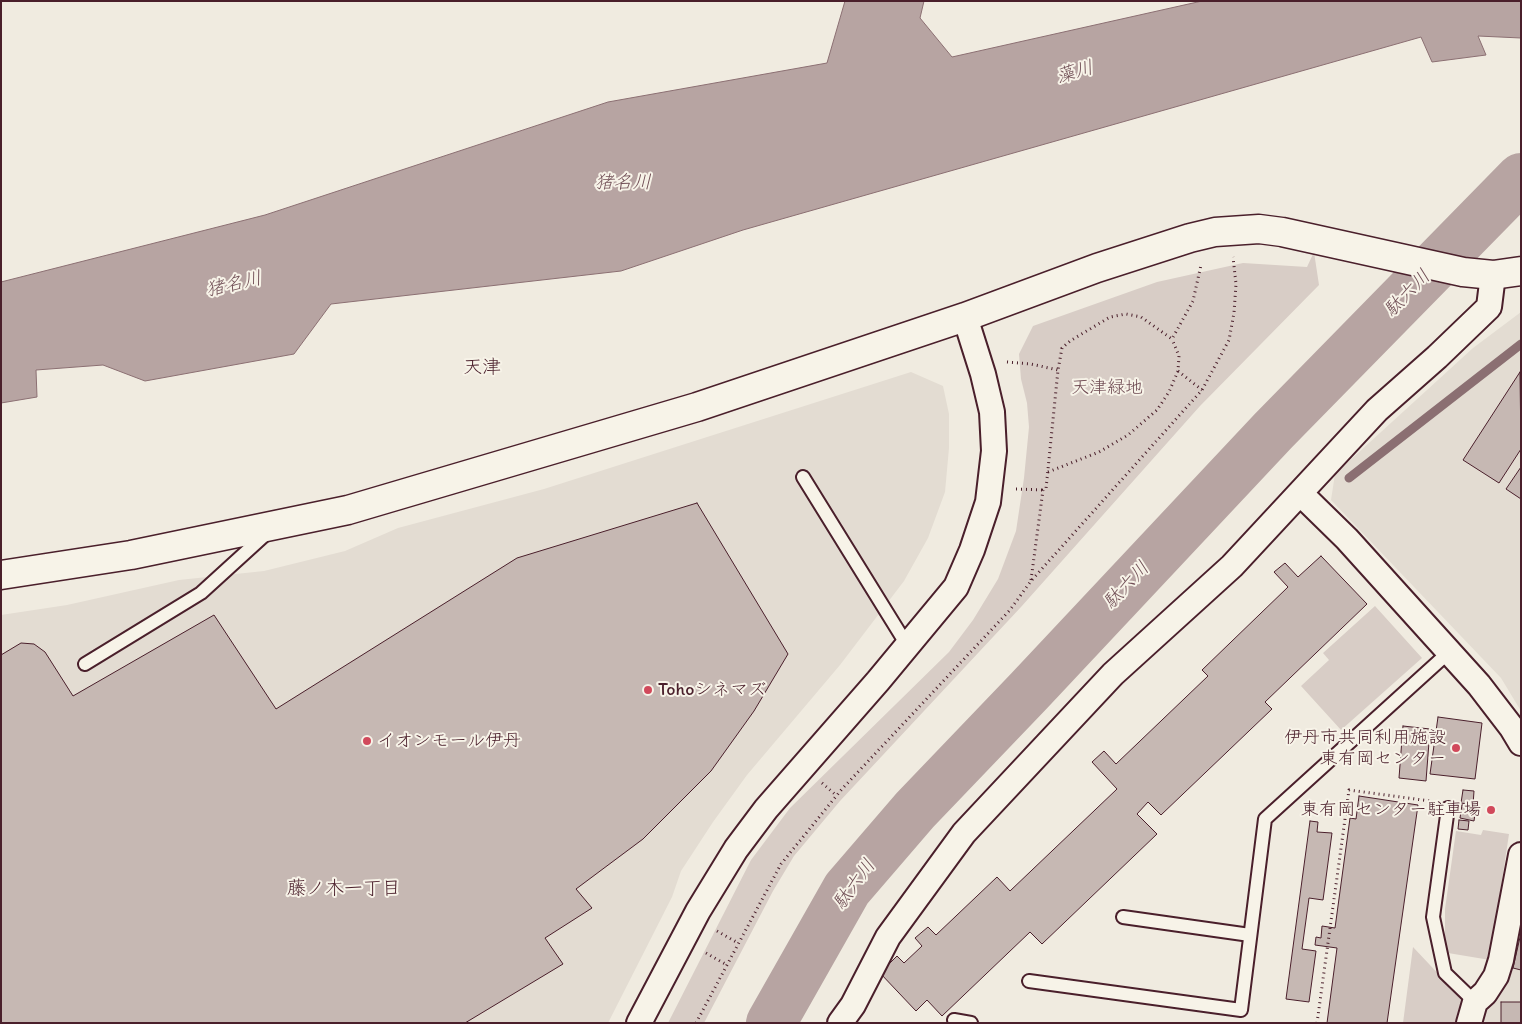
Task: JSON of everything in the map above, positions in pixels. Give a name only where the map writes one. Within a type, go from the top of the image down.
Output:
[{"type":"street","points":[[1,575],[130,555],[348,510],[697,407],[965,317],[1097,268],[1190,238],[1215,232],[1259,229],[1334,243],[1463,272],[1493,275],[1521,271]]},
{"type":"street","points":[[840,1023],[853,1005],[888,937],[964,833],[1112,674],[1232,566],[1376,410],[1437,357],[1489,307],[1493,275]]},
{"type":"street","points":[[640,1023],[698,911],[736,849],[766,809],[878,681],[956,586],[972,550],[988,502],[994,452],[992,412],[983,374],[965,317]]},
{"type":"street","points":[[1300,493],[1347,539],[1479,685],[1512,728],[1521,743]]},
{"type":"street","points":[[1472,1013],[1496,976],[1502,960],[1521,855]]},
{"type":"lane","points":[[803,477],[907,645]]},
{"type":"lane","points":[[85,664],[200,593],[275,525]]},
{"type":"lane","points":[[1029,982],[1241,1010],[1266,819],[1449,652]]},
{"type":"lane","points":[[1448,808],[1434,917],[1445,973],[1472,1013]]},
{"type":"lane","points":[[1122,918],[1250,935]]},
{"type":"lane","points":[[954,1020],[971,1023]]},
{"type":"path","points":[[696,1023],[781,864],[842,789],[1010,610],[1031,581],[1202,390],[1229,340],[1234,313],[1236,284],[1230,232]]},
{"type":"path","points":[[1172,339],[1193,301],[1201,262]]},
{"type":"path","points":[[1031,581],[1043,490],[1046,489],[1062,348],[1070,341],[1110,317],[1126,314],[1141,317],[1172,339],[1179,356],[1178,371],[1168,392],[1156,410],[1128,436],[1099,452],[1048,472]]},
{"type":"path","points":[[1008,362],[1031,364],[1058,370]]},
{"type":"path","points":[[1178,371],[1202,390]]},
{"type":"path","points":[[1014,488],[1043,490]]},
{"type":"path","points":[[1317,1023],[1349,790],[1448,803],[1448,808]]},
{"type":"shaded area","points":[[1521,312],[1521,711],[1501,678],[1331,500],[1335,474],[1473,348]]},
{"type":"shaded area","name":"イオンモール伊丹","points":[[911,372],[943,386],[949,414],[949,448],[945,492],[928,538],[904,581],[840,665],[747,775],[713,822],[681,871],[672,897],[608,1023],[1,1023],[1,615],[67,605],[179,580],[264,571],[345,551],[398,528],[544,489]]},
{"type":"shaded area","points":[[1521,911],[1521,1023],[1474,1023]]},
{"type":"green space","name":"天津緑地","points":[[1314,252],[1319,285],[1200,406],[1021,607],[840,801],[794,856],[773,891],[704,1023],[668,1023],[751,860],[790,808],[949,652],[973,620],[998,579],[1016,531],[1024,478],[1029,427],[1019,354],[1033,326],[1157,282],[1243,263],[1307,267]]},
{"type":"green space","points":[[1375,606],[1422,658],[1341,730],[1301,686],[1329,660],[1323,653]]},
{"type":"green space","points":[[1483,830],[1509,834],[1490,960],[1448,953],[1445,947],[1445,909],[1456,831],[1481,835]]},
{"type":"green space","points":[[1413,947],[1462,999],[1458,1023],[1403,1023]]},
{"type":"water","name":"猪名川","points":[[845,1],[924,1],[920,18],[952,57],[1202,1],[1521,1],[1521,38],[1478,36],[1486,55],[1432,62],[1421,37],[743,230],[621,271],[331,304],[294,354],[145,381],[103,365],[36,370],[37,397],[1,403],[1,282],[265,215],[608,102],[827,63]]},
{"type":"building","points":[[1520,372],[1521,449],[1499,483],[1463,460]]},
{"type":"building","points":[[1521,467],[1521,499],[1506,489]]},
{"type":"building","name":"イオンモール伊丹","points":[[697,503],[788,654],[754,711],[711,771],[643,839],[576,889],[592,908],[545,938],[563,964],[465,1023],[1,1023],[1,655],[21,643],[34,644],[45,652],[73,696],[214,615],[276,709],[517,558]]},
{"type":"building","points":[[1321,556],[1367,604],[1265,702],[1272,709],[1161,815],[1148,802],[1137,814],[1157,834],[1042,944],[1030,932],[942,1016],[927,1000],[916,1011],[880,973],[897,956],[904,963],[922,946],[915,938],[928,927],[936,935],[997,877],[1010,891],[1117,789],[1092,762],[1104,751],[1116,764],[1208,676],[1202,670],[1288,587],[1274,572],[1285,563],[1298,577]]},
{"type":"building","name":"伊丹市共同利用施設 東有岡センター","points":[[1438,717],[1482,723],[1475,779],[1430,774]]},
{"type":"building","points":[[1403,726],[1430,729],[1426,781],[1399,778]]},
{"type":"building","points":[[1463,790],[1474,791],[1473,805],[1461,803]]},
{"type":"building","points":[[1359,796],[1418,805],[1387,1023],[1327,1023],[1337,948],[1315,945],[1316,937],[1321,938],[1322,926],[1335,928],[1350,818],[1356,819]]},
{"type":"building","points":[[1462,805],[1476,807],[1474,821],[1460,818]]},
{"type":"building","points":[[1459,820],[1469,821],[1468,830],[1458,829]]},
{"type":"building","points":[[1310,821],[1318,822],[1317,832],[1332,833],[1323,900],[1309,898],[1302,949],[1316,951],[1309,1002],[1286,999]]},
{"type":"building","points":[[1521,933],[1521,970],[1513,968]]},
{"type":"building","points":[[1501,1002],[1521,1002],[1521,1023],[1501,1023]]},
{"type":"waterway","name":"駄六川","points":[[771,1023],[847,889],[915,810],[1273,431],[1521,178]]},
{"type":"waterway","points":[[1349,478],[1521,344]]},
{"type":"place","name":"Tohoシネマズ","points":[[648,690]]},
{"type":"place","name":"イオンモール伊丹","points":[[367,741]]},
{"type":"place","name":"伊丹市共同利用施設 東有岡センター","points":[[1456,748]]},
{"type":"place","name":"東有岡センター駐車場","points":[[1491,810]]},
{"type":"district","name":"天津","points":[[482,368]]},
{"type":"district","name":"藤ノ木一丁目","points":[[344,889]]},
{"type":"water label","name":"藻川","points":[[1075,73]]}]
